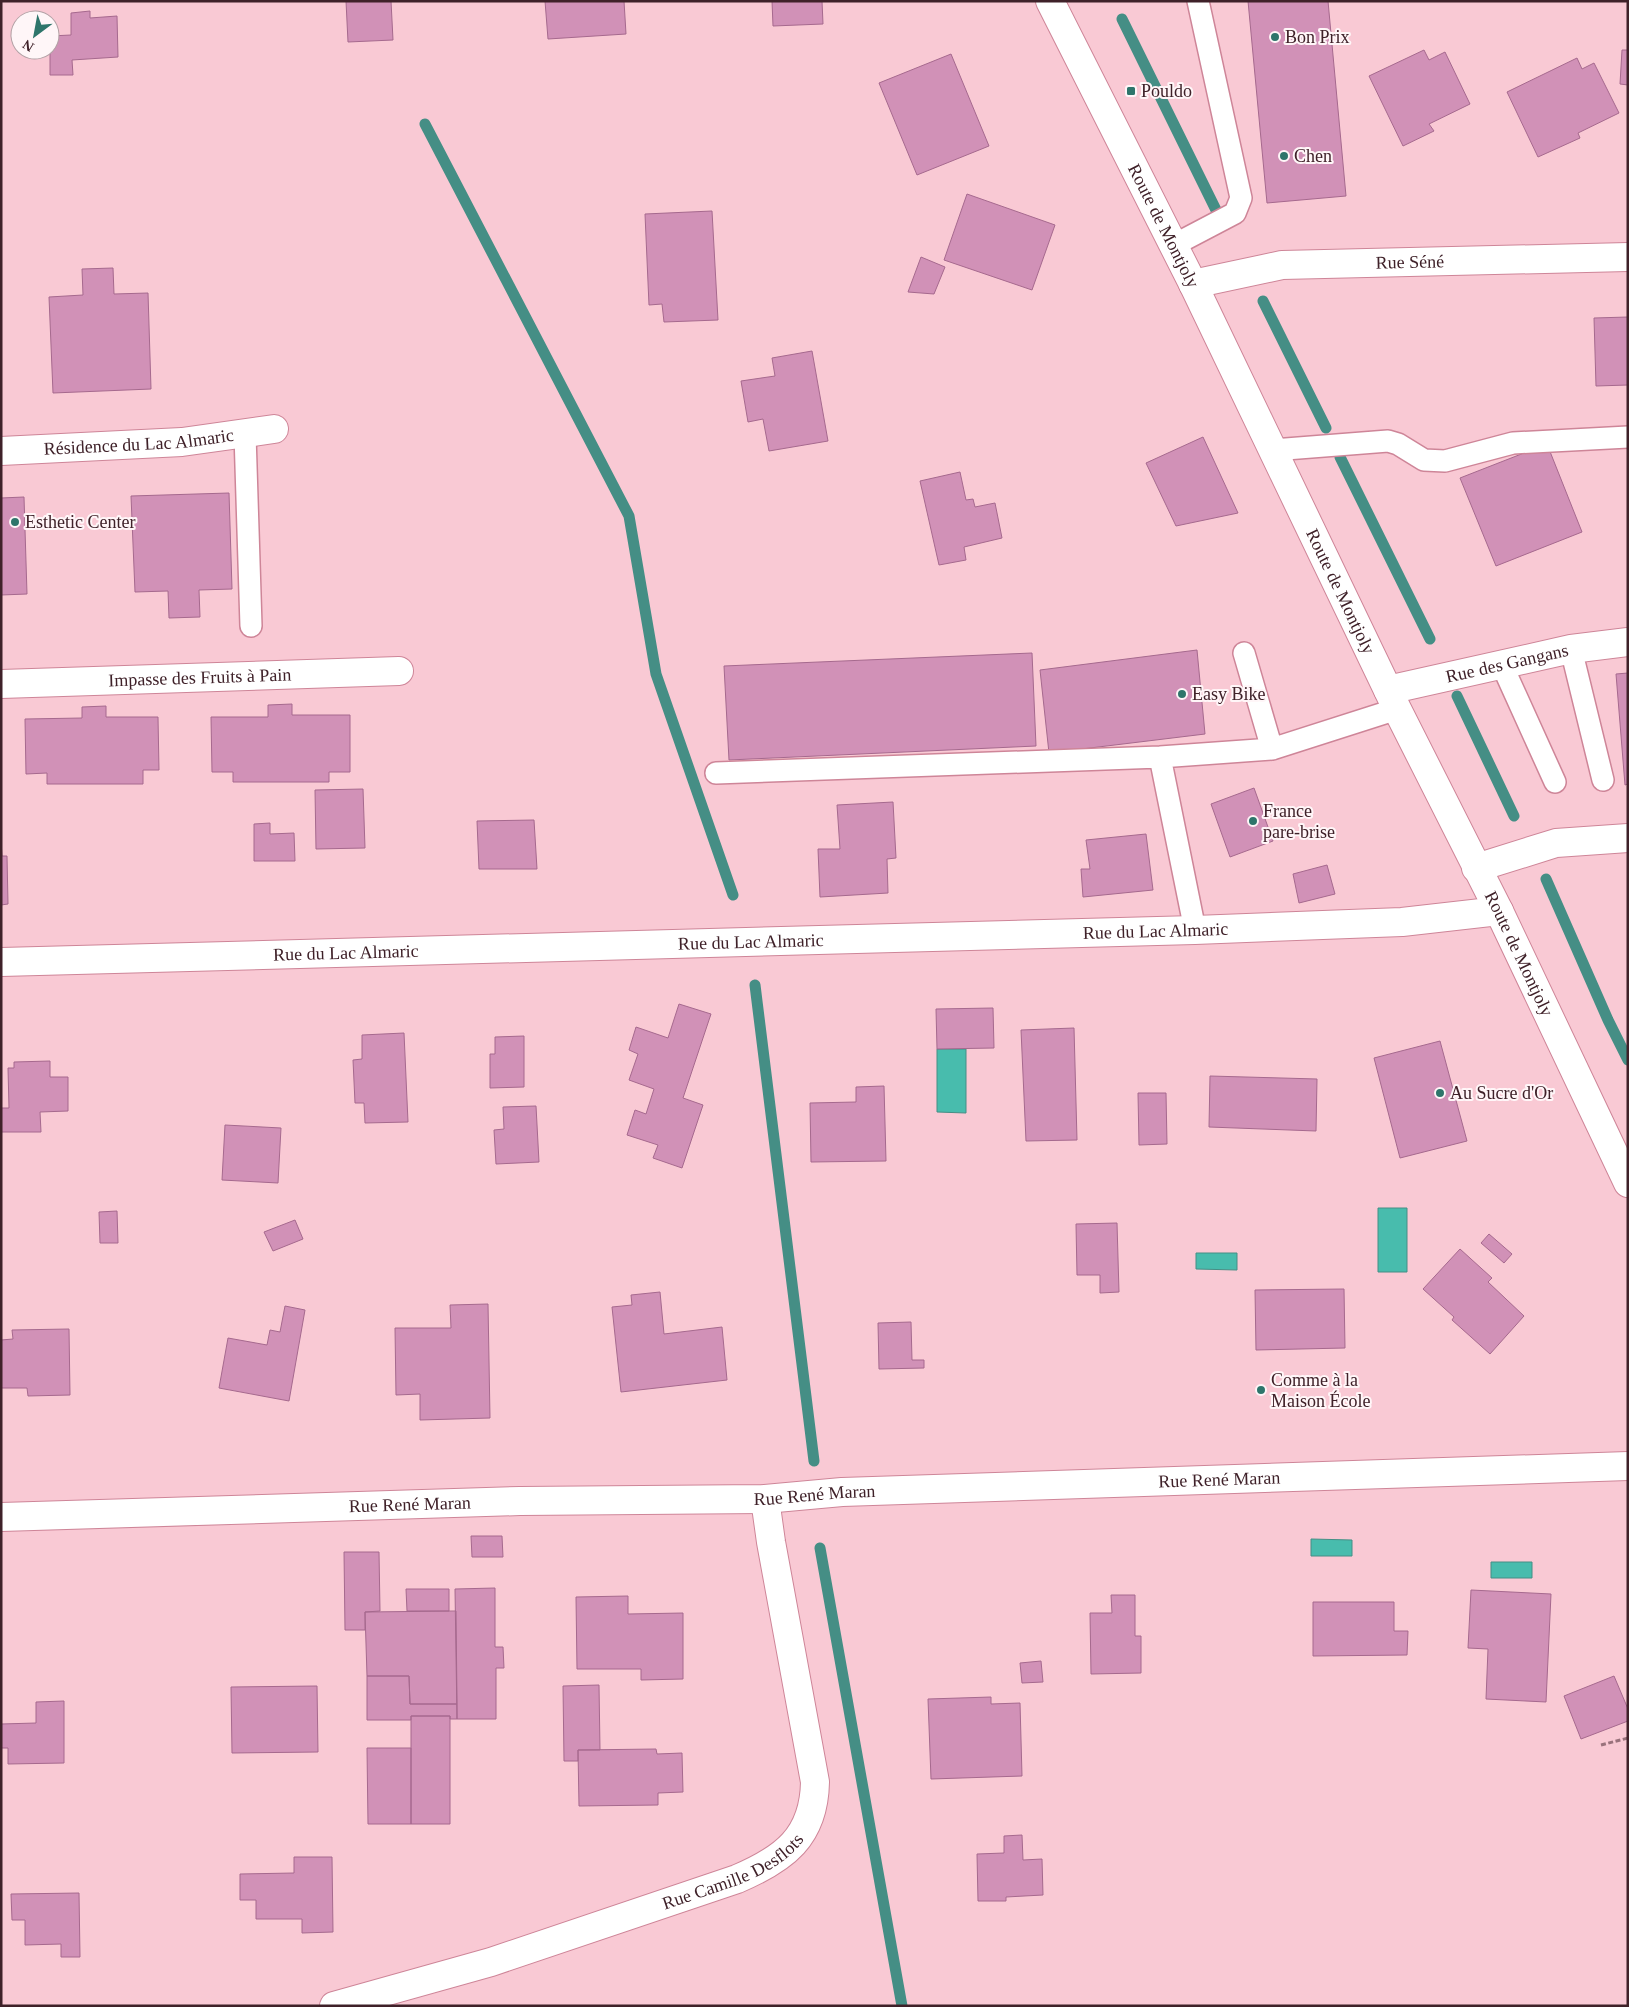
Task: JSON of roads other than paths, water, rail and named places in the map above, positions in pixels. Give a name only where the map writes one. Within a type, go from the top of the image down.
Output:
[{"type":"street","name":"Route de Montjoly","points":[[1050,1],[1174,245],[1392,700],[1499,911],[1628,1183]]},
{"type":"street","name":"Rue Séné","points":[[1193,284],[1282,265],[1628,257]]},
{"type":"street","name":"Résidence du Lac Almaric","points":[[1,451],[182,442],[274,429]]},
{"type":"street","name":"Rue des Gangans","points":[[1392,700],[1502,665],[1572,649],[1628,642]]},
{"type":"street","name":"Impasse des Fruits à Pain","points":[[1,684],[399,672]]},
{"type":"street","points":[[1476,868],[1556,843],[1628,838]]},
{"type":"street","name":"Rue du Lac Almaric","points":[[1,962],[1195,930],[1402,922],[1499,911]]},
{"type":"street","name":"Rue René Maran","points":[[1,1517],[520,1501],[765,1499],[842,1492],[1628,1466]]},
{"type":"street","name":"Rue Camille Desflots","points":[[334,2006],[491,1962],[737,1879],[762,1869],[782,1856],[797,1842],[808,1822],[815,1800],[815,1782],[771,1542],[765,1499]]},
{"type":"lane","points":[[1174,245],[1236,213],[1241,198],[1198,1]]},
{"type":"lane","points":[[245,434],[251,626]]},
{"type":"lane","points":[[1273,450],[1388,441],[1398,444],[1424,460],[1445,461],[1513,443],[1628,437]]},
{"type":"lane","points":[[1572,649],[1603,780]]},
{"type":"lane","points":[[1244,653],[1272,749]]},
{"type":"lane","points":[[1502,665],[1555,782]]},
{"type":"lane","points":[[716,773],[1160,757],[1272,749],[1392,700]]},
{"type":"lane","points":[[1160,757],[1195,930]]},
{"type":"waterway","points":[[1122,19],[1217,212]]},
{"type":"waterway","points":[[425,124],[629,516],[656,674],[733,895]]},
{"type":"waterway","points":[[1263,301],[1326,428]]},
{"type":"waterway","points":[[1340,457],[1430,639]]},
{"type":"waterway","points":[[1457,696],[1514,816]]},
{"type":"waterway","points":[[1546,879],[1608,1020],[1628,1060]]},
{"type":"waterway","points":[[755,985],[814,1461]]},
{"type":"waterway","points":[[820,1548],[902,2006]]},
{"type":"place","name":"Bon Prix","points":[[1275,37]]},
{"type":"place","name":"Pouldo","points":[[1131,91]]},
{"type":"place","name":"Chen","points":[[1284,156]]},
{"type":"place","name":"Esthetic Center","points":[[15,522]]},
{"type":"place","name":"Easy Bike","points":[[1182,694]]},
{"type":"place","name":"France pare-brise","points":[[1253,821]]},
{"type":"place","name":"Au Sucre d'Or","points":[[1440,1093]]},
{"type":"place","name":"Comme à la Maison École","points":[[1261,1390]]}]
